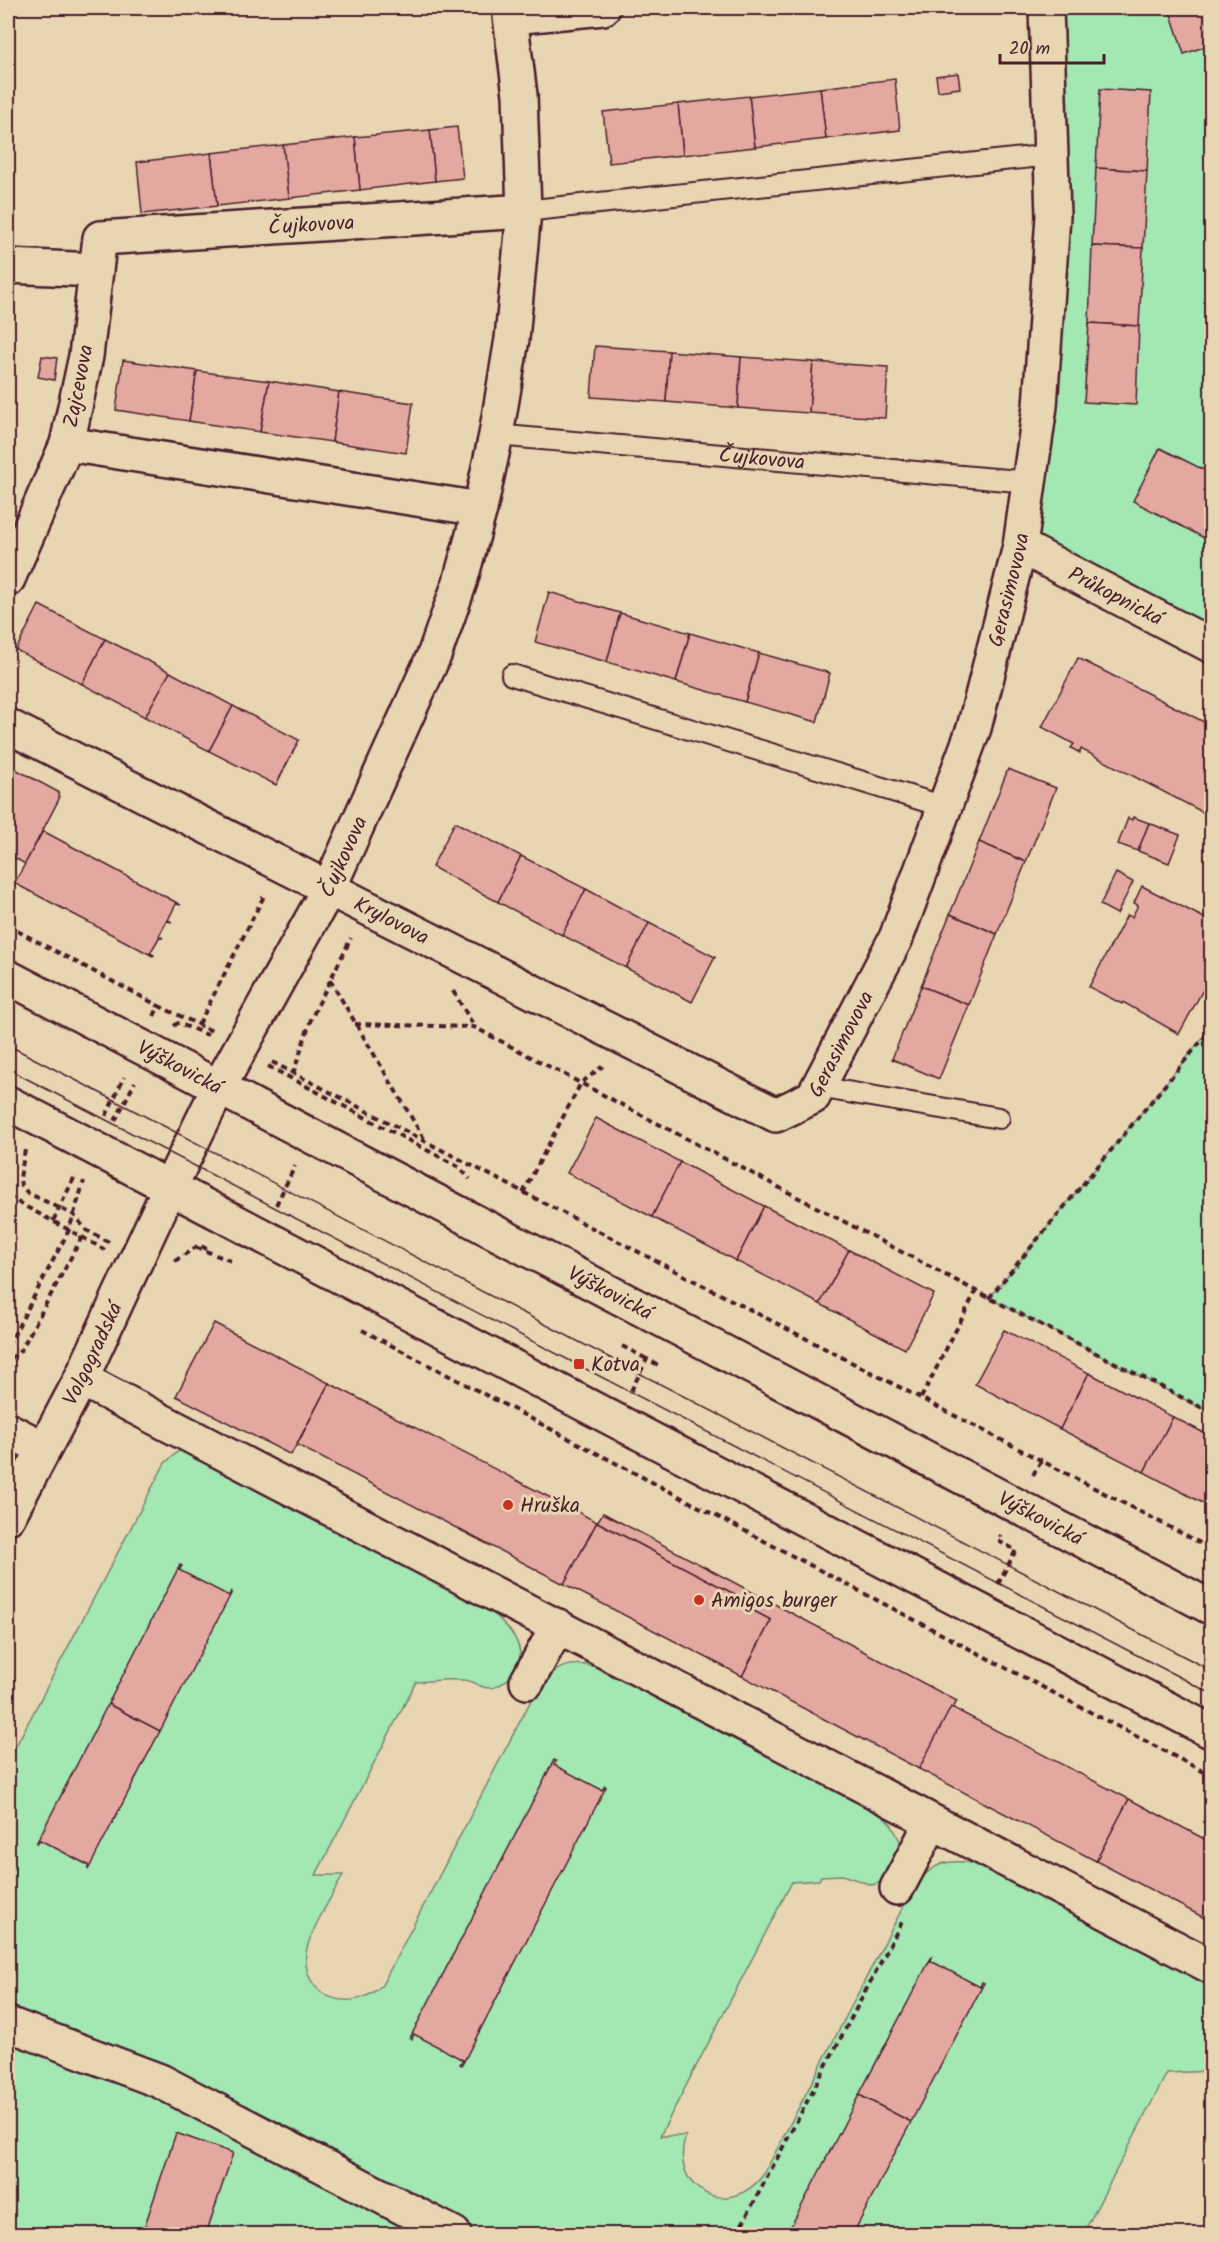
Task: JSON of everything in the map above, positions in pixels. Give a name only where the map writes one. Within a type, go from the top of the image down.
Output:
[{"type":"street","points":[[511,12],[603,8]]},
{"type":"street","name":"Gerasimovova","points":[[776,1115],[813,1097],[896,938],[974,728],[1020,546],[1040,406],[1053,216],[1046,8]]},
{"type":"street","name":"Čujkovova","points":[[170,1187],[219,1087],[329,888],[435,653],[460,582],[480,509],[496,435],[512,339],[524,211],[520,95],[511,12]]},
{"type":"street","name":"Čujkovova","points":[[100,238],[524,211]]},
{"type":"street","name":"Zajcevova","points":[[8,579],[67,444],[86,356],[100,238]]},
{"type":"street","points":[[8,266],[96,270]]},
{"type":"street","points":[[67,444],[480,509]]},
{"type":"street","name":"Průkopnická","points":[[1020,546],[1212,646]]},
{"type":"street","name":"Krylovova","points":[[8,726],[634,1041],[776,1115]]},
{"type":"street","name":"Výškovická","points":[[8,977],[1212,1608]]},
{"type":"street","points":[[8,1103],[1212,1732]]},
{"type":"street","name":"Volgogradská","points":[[8,1517],[81,1378],[170,1187]]},
{"type":"street","points":[[81,1378],[1212,1967]]},
{"type":"street","points":[[8,1430],[43,1448]]},
{"type":"street","points":[[527,1682],[558,1626]]},
{"type":"street","points":[[902,1900],[932,1821]]},
{"type":"street","points":[[8,2024],[160,2081],[454,2235]]},
{"type":"lane","name":"Čujkovova","points":[[524,211],[1051,155]]},
{"type":"lane","name":"Čujkovova","points":[[496,435],[1029,482]]},
{"type":"lane","points":[[512,675],[945,807]]},
{"type":"lane","points":[[818,1087],[999,1118]]},
{"type":"path","points":[[199,1024],[281,864]]},
{"type":"path","points":[[292,1076],[311,1019],[366,906]]},
{"type":"path","points":[[8,926],[159,1006],[199,1024],[292,1076],[426,1142],[1212,1549]]},
{"type":"path","points":[[330,980],[426,1142]]},
{"type":"path","points":[[52,1221],[159,1006]]},
{"type":"path","points":[[355,1024],[474,1027],[1212,1413]]},
{"type":"path","points":[[989,1298],[1212,1028]]},
{"type":"path","points":[[523,1193],[581,1083],[634,1041]]},
{"type":"path","points":[[41,1120],[25,1150],[20,1178],[21,1186],[28,1193],[74,1215],[86,1230],[158,1268],[171,1264],[199,1245],[237,1260]]},
{"type":"path","points":[[8,1197],[82,1237],[21,1350],[8,1361]]},
{"type":"path","points":[[8,1346],[69,1230]]},
{"type":"path","points":[[921,1398],[976,1291]]},
{"type":"path","points":[[1212,1769],[358,1325],[1212,1776]]},
{"type":"path","points":[[622,1346],[660,1366]]},
{"type":"path","points":[[627,1398],[647,1359]]},
{"type":"path","points":[[736,2235],[902,1900]]},
{"type":"green space","points":[[1046,8],[1211,8],[1211,646],[1020,546],[1040,406]]},
{"type":"green space","points":[[1211,1028],[1211,1413],[989,1298]]},
{"type":"green space","points":[[181,1449],[491,1611],[512,1633],[520,1650],[517,1668],[508,1679],[495,1687],[486,1688],[463,1680],[416,1682],[316,1875],[343,1875],[316,1925],[306,1954],[307,1969],[312,1982],[332,1998],[357,1999],[370,1994],[382,1985],[538,1687],[558,1669],[580,1664],[599,1667],[879,1812],[891,1824],[900,1841],[902,1855],[886,1881],[872,1885],[842,1875],[821,1876],[819,1880],[792,1882],[660,2136],[686,2136],[683,2155],[685,2171],[693,2184],[705,2193],[719,2197],[735,2195],[750,2188],[764,2174],[914,1886],[935,1867],[950,1862],[978,1864],[1211,1987],[1211,2071],[1167,2073],[1083,2234],[8,2234],[8,1761],[165,1463]]},
{"type":"building","points":[[1169,8],[1212,8],[1212,44],[1184,54]]},
{"type":"building","points":[[958,73],[960,88],[938,91],[936,76]]},
{"type":"building","points":[[895,79],[900,130],[826,139],[820,88]]},
{"type":"building","points":[[820,88],[826,139],[755,147],[749,96]]},
{"type":"building","points":[[1100,89],[1151,92],[1147,171],[1096,168]]},
{"type":"building","points":[[749,96],[755,147],[683,155],[678,104]]},
{"type":"building","points":[[678,104],[683,155],[609,163],[603,112]]},
{"type":"building","points":[[457,127],[463,178],[435,181],[430,130]]},
{"type":"building","points":[[430,130],[435,181],[360,190],[355,137]]},
{"type":"building","points":[[355,137],[360,190],[289,198],[283,145]]},
{"type":"building","points":[[283,145],[289,198],[217,206],[211,153]]},
{"type":"building","points":[[211,153],[217,206],[142,214],[137,162]]},
{"type":"building","points":[[1096,168],[1147,171],[1143,248],[1092,246]]},
{"type":"building","points":[[1092,246],[1143,248],[1139,326],[1089,323]]},
{"type":"building","points":[[1089,323],[1139,326],[1136,405],[1084,402]]},
{"type":"building","points":[[595,346],[669,351],[666,402],[591,397]]},
{"type":"building","points":[[669,351],[741,357],[738,408],[666,402]]},
{"type":"building","points":[[42,356],[57,358],[54,380],[38,377]]},
{"type":"building","points":[[741,357],[813,362],[809,413],[738,408]]},
{"type":"building","points":[[123,360],[197,371],[189,421],[116,410]]},
{"type":"building","points":[[813,362],[888,367],[885,418],[809,413]]},
{"type":"building","points":[[197,371],[269,381],[260,432],[189,421]]},
{"type":"building","points":[[269,381],[339,392],[332,442],[260,432]]},
{"type":"building","points":[[339,392],[413,403],[406,453],[332,442]]},
{"type":"building","points":[[1160,448],[1212,474],[1212,542],[1133,501]]},
{"type":"building","points":[[549,592],[620,613],[607,662],[535,642]]},
{"type":"building","points":[[39,605],[105,639],[82,684],[16,650]]},
{"type":"building","points":[[620,613],[690,633],[676,682],[607,662]]},
{"type":"building","points":[[690,633],[759,653],[745,702],[676,682]]},
{"type":"building","points":[[105,639],[170,672],[145,717],[82,684]]},
{"type":"building","points":[[759,653],[830,673],[817,722],[745,702]]},
{"type":"building","points":[[1078,658],[1212,726],[1212,817],[1081,749],[1080,753],[1071,748],[1074,744],[1042,727]]},
{"type":"building","points":[[170,672],[233,706],[209,751],[145,717]]},
{"type":"building","points":[[233,706],[299,740],[276,785],[209,751]]},
{"type":"building","points":[[8,765],[58,792],[59,799],[25,864],[8,854]]},
{"type":"building","points":[[1008,769],[1056,788],[1026,862],[979,842]]},
{"type":"building","points":[[1133,817],[1149,823],[1138,851],[1118,844],[1128,818],[1132,820]]},
{"type":"building","points":[[455,822],[521,856],[498,902],[432,867]]},
{"type":"building","points":[[1149,823],[1180,835],[1169,863],[1138,851]]},
{"type":"building","points":[[43,831],[181,905],[176,904],[168,920],[172,922],[167,921],[159,936],[163,938],[159,938],[150,953],[153,956],[14,884]]},
{"type":"building","points":[[979,842],[1026,862],[997,934],[950,914]]},
{"type":"building","points":[[521,856],[586,889],[562,935],[498,902]]},
{"type":"building","points":[[1116,873],[1133,882],[1117,914],[1100,905]]},
{"type":"building","points":[[1142,886],[1212,922],[1212,973],[1179,1034],[1123,1002],[1122,1004],[1089,987],[1127,915],[1132,917],[1138,905],[1134,903]]},
{"type":"building","points":[[586,889],[649,923],[626,968],[562,935]]},
{"type":"building","points":[[950,914],[997,934],[969,1005],[921,986]]},
{"type":"building","points":[[649,923],[715,957],[692,1002],[626,968]]},
{"type":"building","points":[[921,986],[969,1005],[939,1079],[892,1059]]},
{"type":"building","points":[[596,1118],[680,1162],[652,1217],[567,1173]]},
{"type":"building","points":[[680,1162],[764,1206],[736,1261],[652,1217]]},
{"type":"building","points":[[764,1206],[849,1250],[820,1304],[736,1261]]},
{"type":"building","points":[[849,1250],[934,1294],[905,1349],[820,1304]]},
{"type":"building","points":[[214,1323],[329,1383],[291,1455],[176,1396]]},
{"type":"building","points":[[1004,1330],[1089,1373],[1060,1429],[975,1384]]},
{"type":"building","points":[[1089,1373],[1173,1417],[1144,1472],[1060,1429]]},
{"type":"building","points":[[329,1383],[597,1522],[564,1584],[297,1445]]},
{"type":"building","points":[[1173,1417],[1212,1437],[1212,1508],[1144,1472]]},
{"type":"building","points":[[603,1513],[957,1701],[919,1769],[742,1676],[771,1620],[742,1605],[744,1599],[597,1522]]},
{"type":"building","points":[[597,1522],[744,1599],[742,1605],[771,1620],[742,1676],[564,1584]]},
{"type":"building","points":[[180,1565],[182,1566],[179,1570],[229,1596],[232,1592],[160,1731],[108,1704]]},
{"type":"building","points":[[108,1704],[160,1731],[88,1870],[88,1865],[40,1840],[36,1844]]},
{"type":"building","points":[[951,1707],[1129,1799],[1096,1861],[919,1769]]},
{"type":"building","points":[[554,1760],[556,1761],[554,1765],[602,1790],[606,1787],[462,2065],[460,2064],[463,2060],[414,2034],[412,2039],[410,2038]]},
{"type":"building","points":[[1129,1799],[1212,1843],[1212,1922],[1096,1861]]},
{"type":"building","points":[[932,1956],[931,1961],[980,1987],[982,1982],[984,1983],[911,2122],[859,2095]]},
{"type":"building","points":[[859,2095],[911,2122],[853,2234],[798,2234],[790,2231],[787,2234]]},
{"type":"building","points":[[176,2133],[233,2153],[206,2234],[142,2234]]},
{"type":"tram line","points":[[8,1045],[1212,1671]]},
{"type":"tram line","points":[[8,1069],[1212,1694]]},
{"type":"place","name":"Kotva","points":[[579,1364]]},
{"type":"place","name":"Hruška","points":[[508,1505]]},
{"type":"place","name":"Amigos burger","points":[[699,1600]]}]
